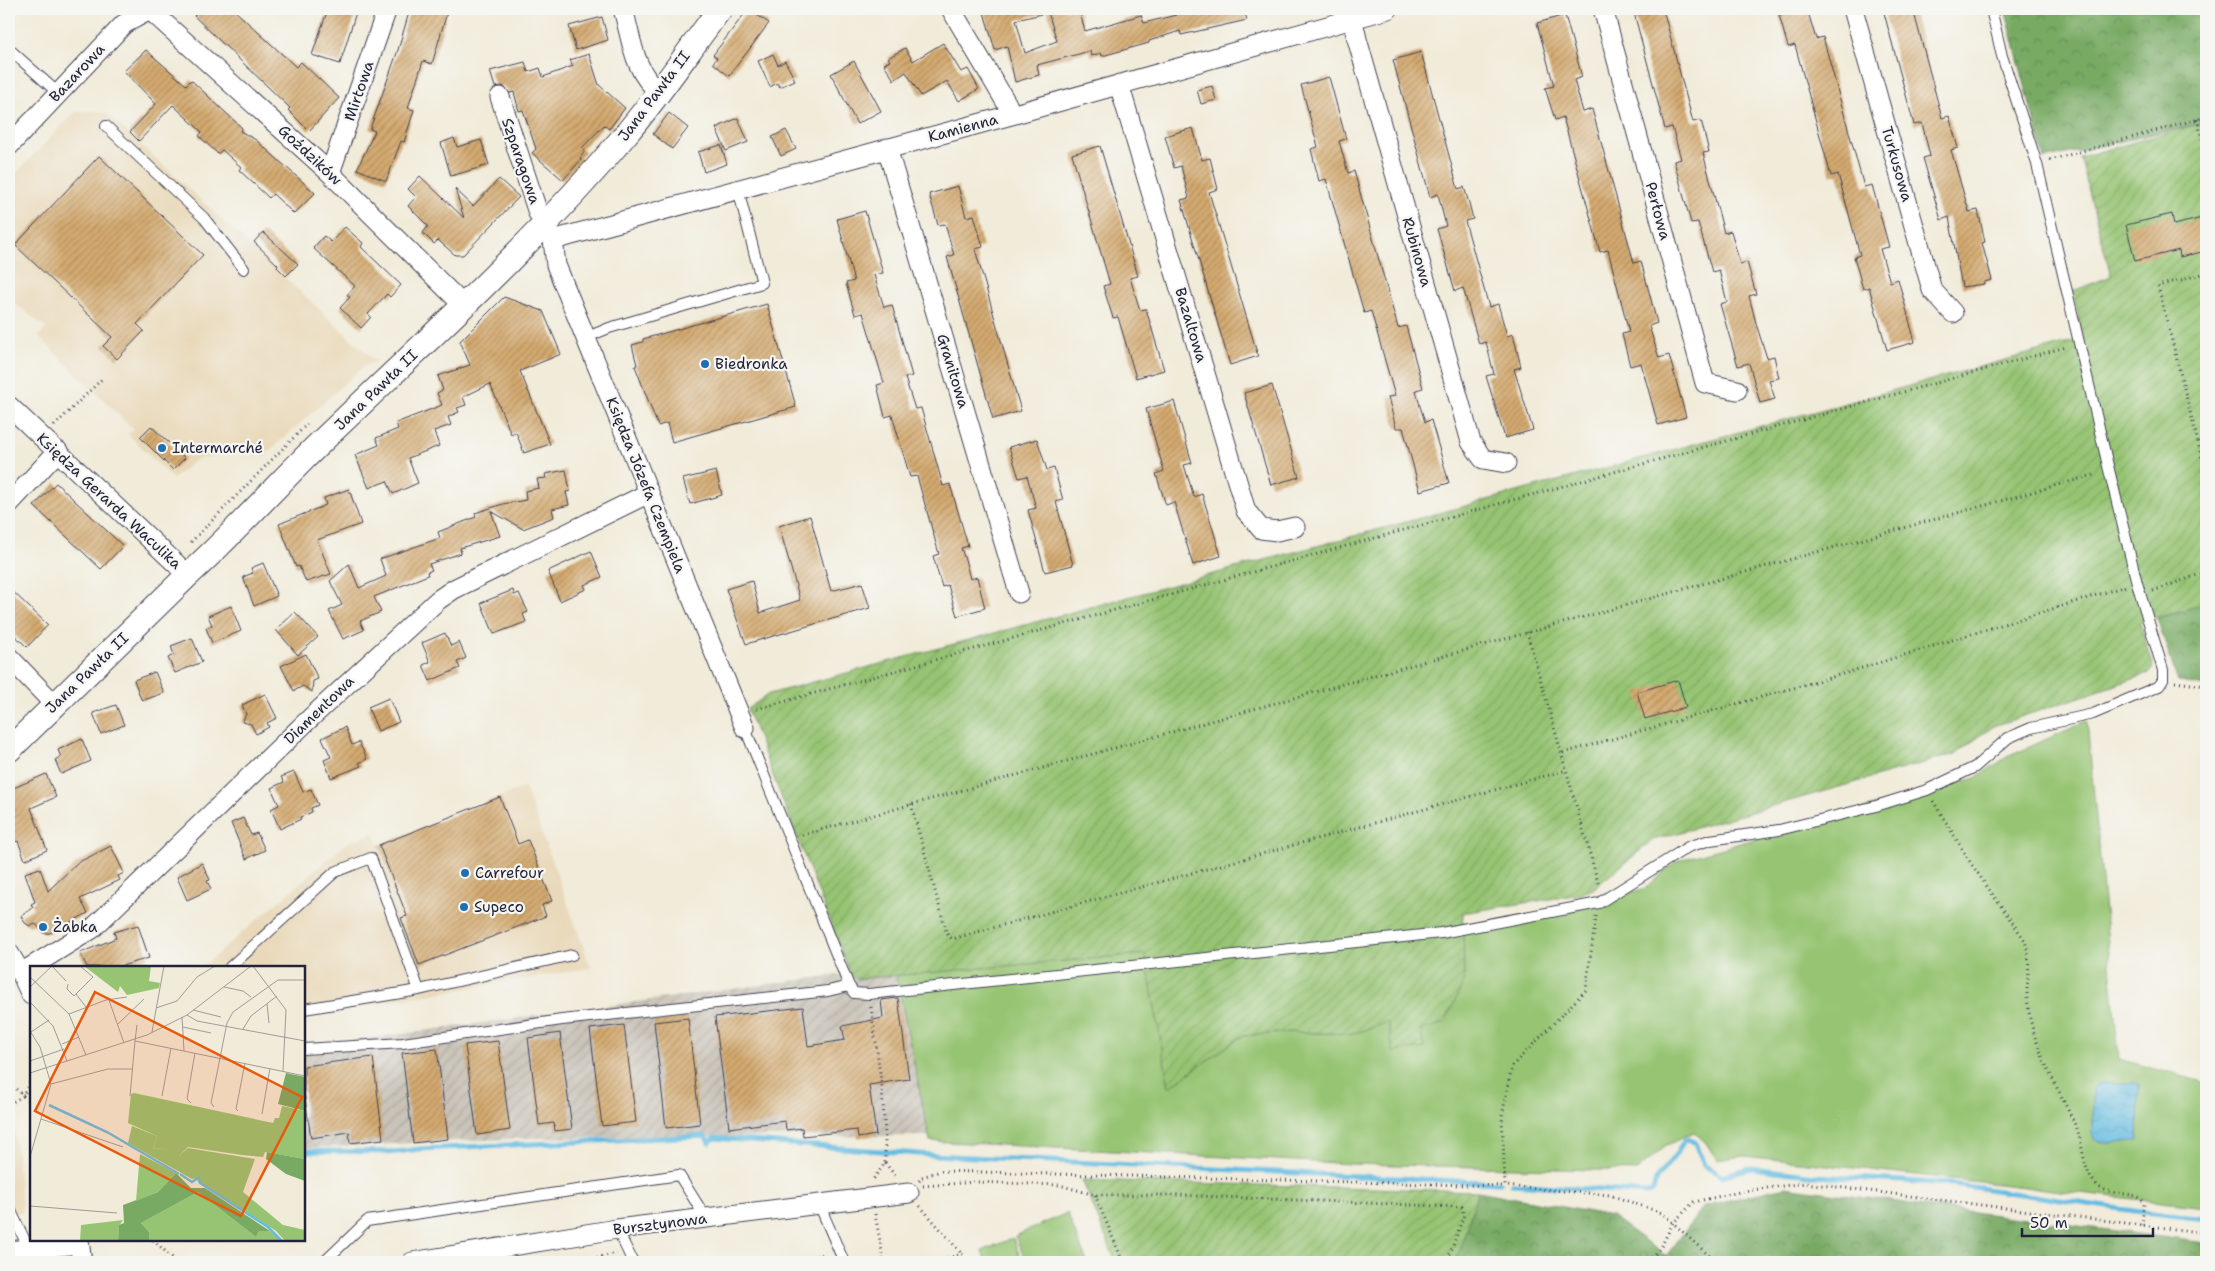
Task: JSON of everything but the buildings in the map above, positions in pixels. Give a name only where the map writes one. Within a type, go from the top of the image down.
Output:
[{"type":"street","name":"Mirtowa","points":[[330,173],[387,9]]},
{"type":"street","points":[[623,9],[638,63],[648,84],[659,91]]},
{"type":"street","name":"Jana Pawła II","points":[[9,750],[214,551],[321,442],[464,306],[549,232],[627,133],[720,9]]},
{"type":"street","points":[[951,9],[1007,104],[1010,115]]},
{"type":"street","name":"Kamienna","points":[[549,232],[738,189],[1119,84],[1352,14],[1388,9]]},
{"type":"street","name":"Perłowa","points":[[1604,9],[1705,383],[1737,390]]},
{"type":"street","name":"Turkusowa","points":[[1853,9],[1932,290],[1953,313]]},
{"type":"street","name":"Goździków","points":[[142,11],[330,173],[464,306]]},
{"type":"street","name":"Bazarowa","points":[[9,146],[124,24],[142,11]]},
{"type":"street","name":"Rubinowa","points":[[1352,14],[1357,39],[1470,442],[1483,459],[1506,463]]},
{"type":"street","name":"Bazaltowa","points":[[1119,84],[1246,511],[1261,529],[1277,531],[1295,527]]},
{"type":"street","name":"Szparagowa","points":[[500,97],[538,213],[549,232]]},
{"type":"street","name":"Granitowa","points":[[888,148],[1019,593]]},
{"type":"street","name":"Księdza Józefa Czempiela","points":[[549,232],[556,265],[742,721]]},
{"type":"street","name":"Księdza Gerarda Waculika","points":[[9,406],[188,575]]},
{"type":"street","points":[[9,504],[58,451]]},
{"type":"street","name":"Diamentowa","points":[[33,966],[92,929],[318,710],[438,600],[454,589],[649,492]]},
{"type":"street","points":[[9,657],[55,705]]},
{"type":"street","points":[[9,953],[22,973],[30,993]]},
{"type":"street","name":"Diamentowa","points":[[22,973],[30,968]]},
{"type":"street","name":"Bursztynowa","points":[[412,1262],[617,1229],[909,1193]]},
{"type":"street","points":[[9,1251],[69,1246],[77,1241]]},
{"type":"street","points":[[79,1241],[82,1262]]},
{"type":"lane","points":[[742,721],[849,986],[854,994],[869,994],[1441,933],[1599,903],[1688,847],[1710,840],[1779,830],[1876,806],[1926,790],[1975,767],[2008,738],[2032,728],[2093,714],[2154,690],[2163,680],[2163,670],[2139,588],[2109,470],[2037,164],[2002,56],[1991,9]]},
{"type":"lane","points":[[9,49],[58,93]]},
{"type":"lane","points":[[106,126],[204,218],[244,269]]},
{"type":"lane","points":[[585,338],[609,328],[762,283],[738,189]]},
{"type":"lane","points":[[231,966],[335,872],[371,858],[419,990]]},
{"type":"lane","points":[[305,1009],[419,990],[572,955]]},
{"type":"lane","points":[[305,1049],[402,1043],[562,1020],[828,991],[849,986]]},
{"type":"lane","points":[[324,1262],[367,1220],[679,1175],[706,1218]]},
{"type":"lane","points":[[819,1204],[844,1262]]},
{"type":"lane","points":[[9,1207],[29,1249]]},
{"type":"lane","points":[[617,1229],[633,1262]]},
{"type":"path","points":[[2037,164],[2206,117]]},
{"type":"path","points":[[2198,119],[2206,153]]},
{"type":"path","points":[[2206,273],[2158,286],[2206,474]]},
{"type":"path","points":[[742,721],[829,688],[2079,343]]},
{"type":"path","points":[[43,438],[103,378]]},
{"type":"path","points":[[187,546],[286,443]]},
{"type":"path","points":[[789,839],[2109,470]]},
{"type":"path","points":[[1563,753],[2139,588],[2155,591],[2206,572]]},
{"type":"path","points":[[1527,632],[1600,886],[1594,889]]},
{"type":"path","points":[[2163,680],[2206,686]]},
{"type":"path","points":[[911,804],[947,934],[952,940],[1567,770]]},
{"type":"path","points":[[1926,790],[1972,865],[2024,939],[2030,953],[2025,988],[2029,1016],[2040,1057],[2077,1131],[2087,1170],[2102,1189],[2135,1195],[2141,1198],[2144,1204],[2142,1225]]},
{"type":"path","points":[[1506,1186],[1502,1116],[1512,1066],[1586,990],[1599,903]]},
{"type":"path","points":[[869,994],[882,1088],[885,1163]]},
{"type":"path","points":[[9,1082],[29,1100]]},
{"type":"path","points":[[23,1096],[30,1082]]},
{"type":"path","points":[[9,1104],[30,1092]]},
{"type":"path","points":[[909,1193],[922,1177],[941,1171],[1506,1186],[1610,1195],[1662,1213],[1716,1262]]},
{"type":"path","points":[[909,1193],[928,1184],[976,1182],[1059,1185],[1095,1194],[1175,1195],[1462,1207],[1464,1215],[1447,1262]]},
{"type":"path","points":[[1649,1262],[1662,1244],[1672,1222],[1694,1202],[1744,1191],[1805,1183],[2206,1233]]},
{"type":"path","points":[[909,1193],[968,1262]]},
{"type":"path","points":[[1095,1194],[1123,1262]]},
{"type":"path","points":[[872,1198],[884,1262]]},
{"type":"path","points":[[154,1241],[177,1262]]},
{"type":"path","points":[[582,1262],[627,1250]]},
{"type":"path","points":[[787,1262],[839,1251]]},
{"type":"path","points":[[933,1262],[962,1254]]},
{"type":"shaded area","points":[[95,111],[107,114],[376,362],[366,364],[264,456],[253,449],[195,460],[173,479],[128,434],[134,430],[38,336],[47,328],[9,299],[9,181],[76,112]]},
{"type":"shaded area","points":[[525,787],[591,968],[305,1015],[305,966],[203,966],[347,843],[374,833],[379,845]]},
{"type":"shaded area","points":[[850,973],[857,979],[896,975],[929,1136],[531,1138],[305,1148],[305,1047]]},
{"type":"shaded area","points":[[9,1097],[11,1101],[23,1213],[9,1213]]},
{"type":"green space","points":[[2005,9],[2206,9],[2206,122],[2044,159]]},
{"type":"green space","points":[[2206,122],[2206,603],[2139,623],[2154,667],[2148,674],[1994,726],[1955,754],[1653,840],[1593,889],[1581,894],[1463,913],[1464,981],[1445,1023],[1421,1030],[1424,1048],[1393,1052],[1388,1022],[1353,1034],[1290,1032],[1242,1036],[1169,1087],[1145,954],[856,979],[850,973],[747,709],[769,694],[2083,339],[2073,291],[2111,276],[2080,157]]},
{"type":"green space","points":[[2206,603],[2206,686],[2178,682],[2157,618]]},
{"type":"green space","points":[[2087,721],[2119,1059],[2206,1083],[2206,1207],[1744,1156],[1717,1160],[1706,1143],[1694,1132],[1665,1146],[1637,1171],[1351,1164],[930,1141],[896,975],[1146,954],[1169,1087],[1242,1036],[1290,1032],[1353,1034],[1388,1022],[1424,1047],[1420,1030],[1463,926],[1564,911],[1646,888],[1676,861],[1975,778],[2007,757]]},
{"type":"green space","points":[[1082,1180],[1478,1191],[1456,1262],[1116,1262]]},
{"type":"green space","points":[[1785,1187],[2206,1243],[2206,1262],[1773,1262],[1739,1257],[1735,1262],[1456,1262],[1478,1191],[1611,1216],[1666,1256],[1704,1206]]},
{"type":"green space","points":[[1067,1213],[1087,1262],[1026,1262],[1015,1236]]},
{"type":"green space","points":[[1013,1238],[1022,1262],[986,1262],[982,1251]]},
{"type":"water","points":[[2135,1083],[2139,1085],[2138,1140],[2102,1143],[2093,1138],[2093,1089],[2097,1084]]},
{"type":"waterway","points":[[305,1151],[397,1152],[420,1149],[705,1136],[709,1143],[714,1138],[932,1155],[1500,1183]]},
{"type":"waterway","points":[[1512,1184],[1648,1193],[1653,1191],[1656,1179],[1684,1141],[1688,1139],[1696,1143],[1704,1165],[1721,1176],[1751,1168],[1816,1176],[1953,1184],[2134,1211],[2206,1219]]},
{"type":"place","name":"Biedronka","points":[[705,364]]},
{"type":"place","name":"Intermarché","points":[[162,448]]},
{"type":"place","name":"Carrefour","points":[[465,873]]},
{"type":"place","name":"Supeco","points":[[464,907]]},
{"type":"place","name":"Żabka","points":[[43,927]]}]
